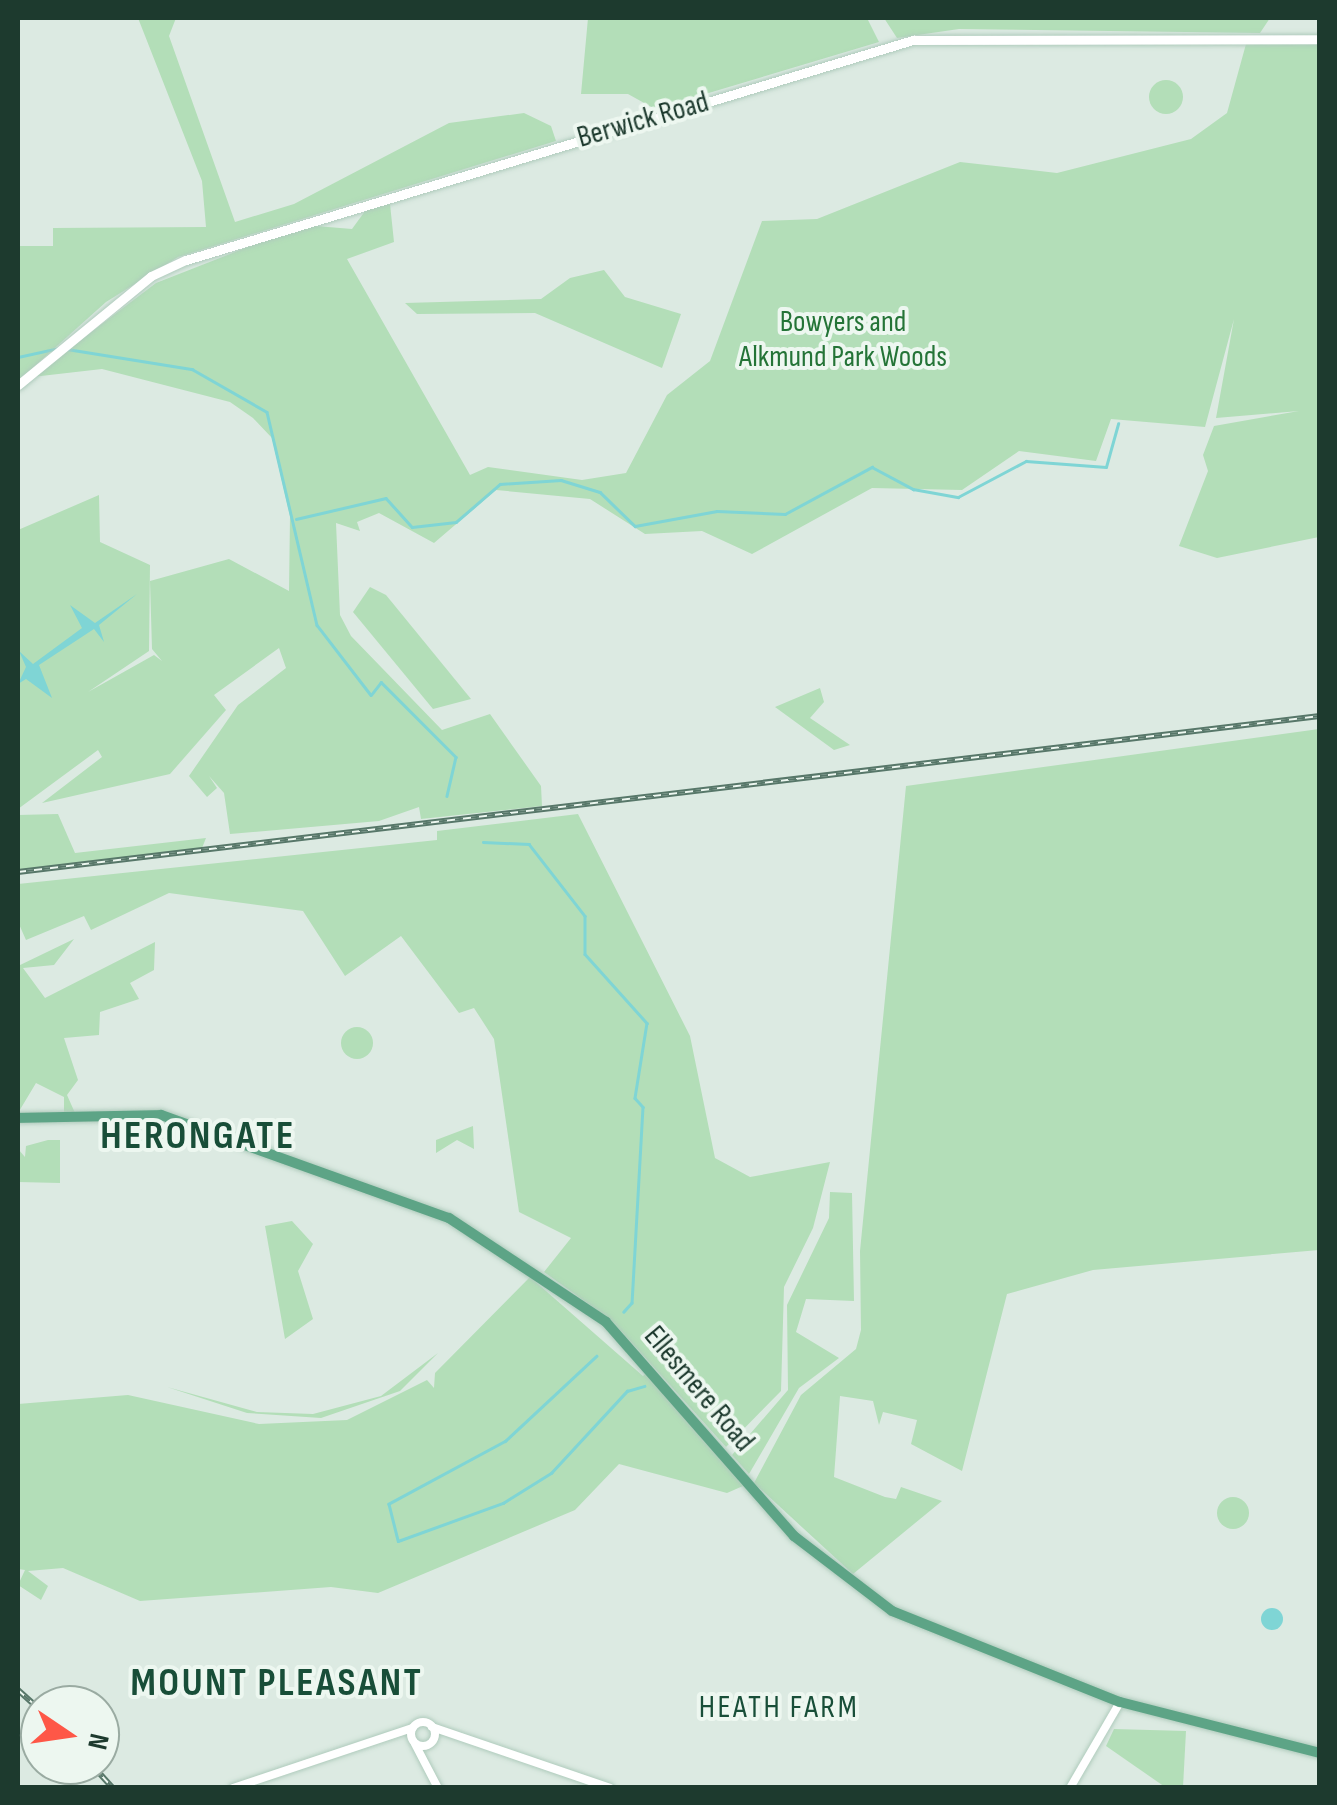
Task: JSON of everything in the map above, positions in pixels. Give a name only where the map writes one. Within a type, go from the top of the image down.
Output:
[{"type":"main road","name":"Berwick Road","points":[[18,385],[93,319],[186,260],[913,40],[1320,38]]},
{"type":"main road","name":"Ellesmere Road","points":[[18,1118],[161,1115],[450,1218],[616,1331],[765,1506],[838,1573],[921,1626],[1120,1702],[1320,1753]]},
{"type":"street","points":[[1070,1788],[1120,1702]]},
{"type":"street","points":[[428,1763],[432,1726]]},
{"type":"street","points":[[233,1788],[392,1738],[412,1728],[432,1726],[610,1788]]},
{"type":"street","points":[[412,1728],[415,1744],[438,1788]]},
{"type":"street","points":[[392,1738],[415,1744],[453,1735]]},
{"type":"green space","points":[[138,18],[176,18],[169,36],[235,222],[294,204],[449,123],[524,113],[551,126],[556,141],[178,257],[106,302],[18,381],[18,246],[53,246],[53,228],[206,227],[202,181]]},
{"type":"green space","points":[[588,18],[867,18],[879,42],[655,109],[628,94],[581,94]]},
{"type":"green space","points":[[884,18],[1270,18],[1260,33],[959,29],[897,38]]},
{"type":"green space","name":"Bowyers and Alkmund Park Woods","points":[[1319,42],[1319,537],[1217,558],[1179,546],[1208,471],[1203,455],[1214,426],[1299,411],[1216,418],[1234,319],[1205,427],[1111,419],[1096,461],[1019,451],[962,490],[872,488],[752,554],[702,531],[645,534],[590,499],[496,490],[434,543],[379,513],[357,522],[360,531],[336,523],[340,615],[351,636],[442,730],[490,714],[541,786],[542,806],[421,819],[419,807],[379,821],[230,834],[224,793],[209,776],[217,788],[207,797],[189,776],[238,705],[286,668],[279,648],[214,695],[226,710],[170,774],[42,803],[102,757],[98,750],[18,809],[18,530],[99,495],[100,542],[150,565],[149,651],[88,692],[154,655],[162,661],[152,649],[150,581],[229,559],[289,591],[290,516],[272,438],[253,418],[230,402],[102,369],[32,377],[156,283],[304,225],[352,229],[368,207],[390,204],[394,242],[347,259],[470,475],[488,467],[582,480],[626,473],[667,395],[710,361],[762,221],[817,219],[960,162],[1057,173],[1191,139],[1227,113],[1246,44]]},
{"type":"green space","points":[[1166,80],[1178,85],[1183,97],[1178,109],[1166,114],[1154,109],[1149,97],[1154,85]]},
{"type":"green space","points":[[604,270],[625,297],[681,314],[662,368],[535,313],[417,314],[405,303],[541,299],[570,278]]},
{"type":"green space","points":[[370,587],[386,595],[471,699],[433,709],[353,612]]},
{"type":"green space","points":[[820,688],[824,702],[810,718],[850,745],[834,750],[775,707]]},
{"type":"green space","points":[[1319,729],[1319,1250],[1093,1270],[1007,1294],[962,1471],[911,1444],[917,1420],[883,1412],[879,1425],[873,1401],[840,1396],[834,1477],[885,1497],[896,1499],[901,1487],[942,1501],[853,1574],[754,1483],[801,1395],[856,1349],[861,1330],[860,1251],[906,786]]},
{"type":"green space","points":[[58,814],[75,853],[206,838],[202,848],[18,870],[18,815]]},
{"type":"green space","points":[[578,814],[690,1036],[715,1158],[750,1177],[830,1162],[813,1228],[784,1287],[781,1391],[726,1447],[611,1320],[544,1272],[571,1238],[519,1212],[494,1039],[474,1008],[459,1013],[401,936],[345,976],[303,911],[169,893],[91,930],[84,916],[26,940],[18,922],[18,884],[437,840],[437,831]]},
{"type":"green space","points":[[74,939],[54,965],[23,968],[45,998],[155,942],[154,970],[130,983],[139,999],[100,1012],[99,1035],[64,1038],[78,1080],[67,1095],[75,1113],[64,1114],[64,1097],[36,1083],[18,1113],[18,966]]},
{"type":"green space","points":[[357,1027],[368,1032],[373,1043],[368,1054],[357,1059],[346,1054],[341,1043],[346,1032]]},
{"type":"green space","points":[[473,1126],[474,1149],[457,1140],[436,1153],[436,1140]]},
{"type":"green space","points":[[60,1140],[60,1183],[18,1182],[18,1149],[25,1157],[26,1146]]},
{"type":"green space","points":[[830,1192],[852,1193],[854,1301],[806,1299],[796,1332],[839,1358],[799,1388],[749,1474],[732,1455],[788,1390],[787,1305],[829,1218]]},
{"type":"green space","points":[[292,1221],[313,1244],[298,1271],[313,1319],[285,1339],[265,1226]]},
{"type":"green space","points":[[530,1277],[643,1376],[649,1370],[743,1486],[727,1493],[619,1464],[575,1510],[378,1593],[331,1587],[140,1601],[63,1568],[28,1571],[48,1586],[41,1600],[18,1585],[25,1570],[18,1569],[18,1404],[128,1395],[259,1424],[347,1420],[427,1380],[434,1388],[435,1373]]},
{"type":"green space","points":[[438,1353],[400,1391],[321,1418],[247,1413],[167,1387],[257,1412],[313,1414],[381,1396]]},
{"type":"green space","points":[[1233,1497],[1245,1501],[1249,1513],[1245,1525],[1233,1529],[1221,1525],[1217,1513],[1221,1501]]},
{"type":"green space","points":[[1114,1729],[1186,1731],[1183,1787],[1165,1787],[1106,1746]]},
{"type":"water","points":[[137,594],[99,625],[104,642],[94,629],[39,665],[52,698],[26,679],[18,684],[26,667],[19,651],[33,664],[82,628],[70,605],[95,623]]},
{"type":"water","points":[[1272,1608],[1280,1611],[1280,1627],[1272,1630],[1264,1627],[1261,1619],[1264,1611]]},
{"type":"waterway","points":[[18,357],[59,348]]},
{"type":"waterway","points":[[67,349],[192,369],[267,412],[317,625],[371,695],[381,682],[456,757],[447,796]]},
{"type":"waterway","points":[[296,519],[386,498],[412,527],[456,522],[500,484],[561,480],[600,492],[635,526],[717,511],[785,514],[872,467],[913,489],[958,497],[1026,461],[1106,467],[1118,424]]},
{"type":"waterway","points":[[483,842],[529,844],[585,916],[585,954],[647,1023],[635,1098],[643,1107],[632,1303],[624,1312]]},
{"type":"waterway","points":[[597,1356],[506,1441],[389,1504],[398,1541],[503,1503],[551,1473],[627,1391],[644,1386]]},
{"type":"railway","points":[[18,872],[1320,716]]},
{"type":"railway","points":[[110,1785],[113,1788]]},
{"type":"district","name":"HERONGATE","points":[[198,1136]]},
{"type":"district","name":"MOUNT PLEASANT","points":[[277,1683]]},
{"type":"district","name":"HEATH FARM","points":[[779,1708]]}]
